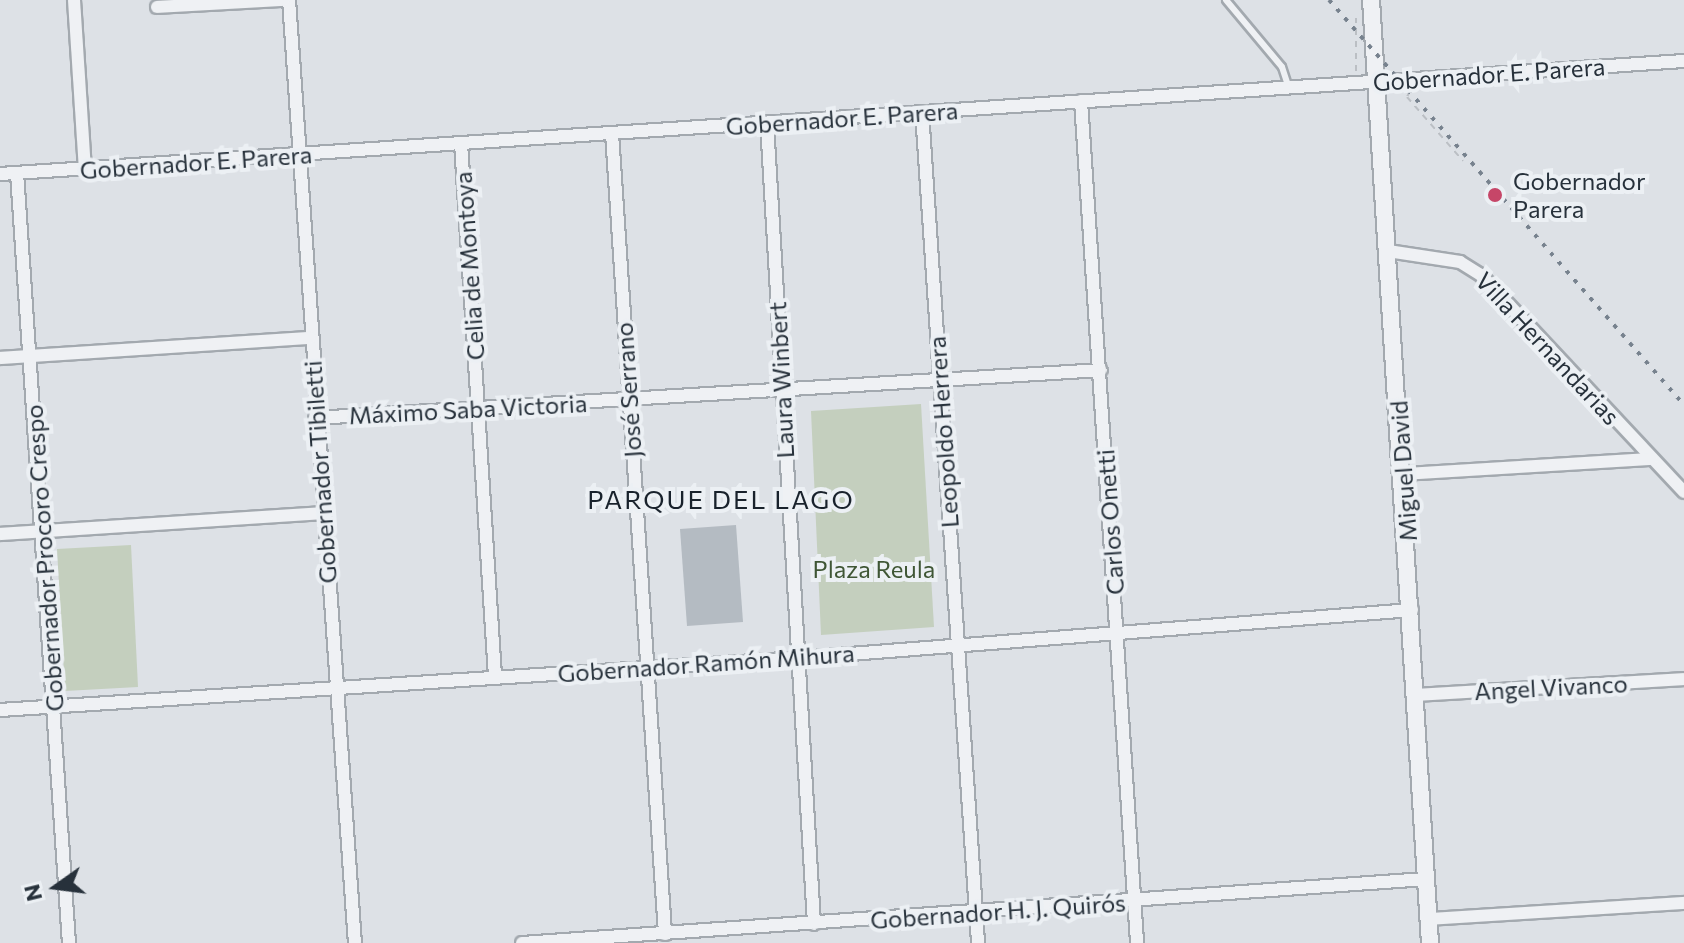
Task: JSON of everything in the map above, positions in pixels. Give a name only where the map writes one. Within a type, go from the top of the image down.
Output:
[{"type":"street","points":[[74,0],[85,169]]},
{"type":"street","points":[[157,7],[286,0]]},
{"type":"street","name":"Gobernador Tibiletti","points":[[286,0],[355,943]]},
{"type":"street","name":"Miguel David","points":[[1371,0],[1404,474],[1430,943]]},
{"type":"street","name":"Gobernador E. Parera","points":[[0,174],[1684,61]]},
{"type":"street","name":"Carlos Onetti","points":[[1081,101],[1137,943]]},
{"type":"street","name":"Leopoldo Herrera","points":[[922,112],[978,943]]},
{"type":"street","name":"Laura Winbert","points":[[767,123],[780,391],[814,924]]},
{"type":"street","name":"José Serrano","points":[[612,133],[665,934]]},
{"type":"street","name":"Celia de Montoya","points":[[461,143],[495,676]]},
{"type":"street","name":"Gobernador Procoro Crespo","points":[[17,173],[69,943]]},
{"type":"street","name":"Villa Hernandarias","points":[[1388,251],[1418,251],[1471,267],[1684,492]]},
{"type":"street","points":[[0,358],[309,338]]},
{"type":"street","name":"Máximo Saba Victoria","points":[[315,418],[1101,370]]},
{"type":"street","points":[[1404,474],[1652,459]]},
{"type":"street","points":[[0,534],[322,513]]},
{"type":"street","name":"Gobernador Ramón Mihura","points":[[0,710],[799,658],[1117,630],[1412,610]]},
{"type":"street","name":"Angel Vivanco","points":[[1417,695],[1684,679]]},
{"type":"street","name":"Gobernador H. J. Quirós","points":[[522,943],[1426,879]]},
{"type":"street","points":[[1429,919],[1684,903]]},
{"type":"lane","points":[[1226,0],[1282,67],[1289,88]]},
{"type":"path","points":[[1355,83],[1356,16]]},
{"type":"path","points":[[1409,80],[1407,97],[1463,161]]},
{"type":"green space","name":"Plaza Reula","points":[[921,404],[934,627],[821,635],[811,411]]},
{"type":"green space","points":[[131,545],[138,687],[65,691],[57,549]]},
{"type":"building","points":[[736,525],[743,622],[687,626],[680,529]]},
{"type":"railway","points":[[1329,0],[1684,405]]},
{"type":"place","name":"Gobernador Parera","points":[[1495,195]]},
{"type":"district","name":"PARQUE DEL LAGO","points":[[721,499]]}]
